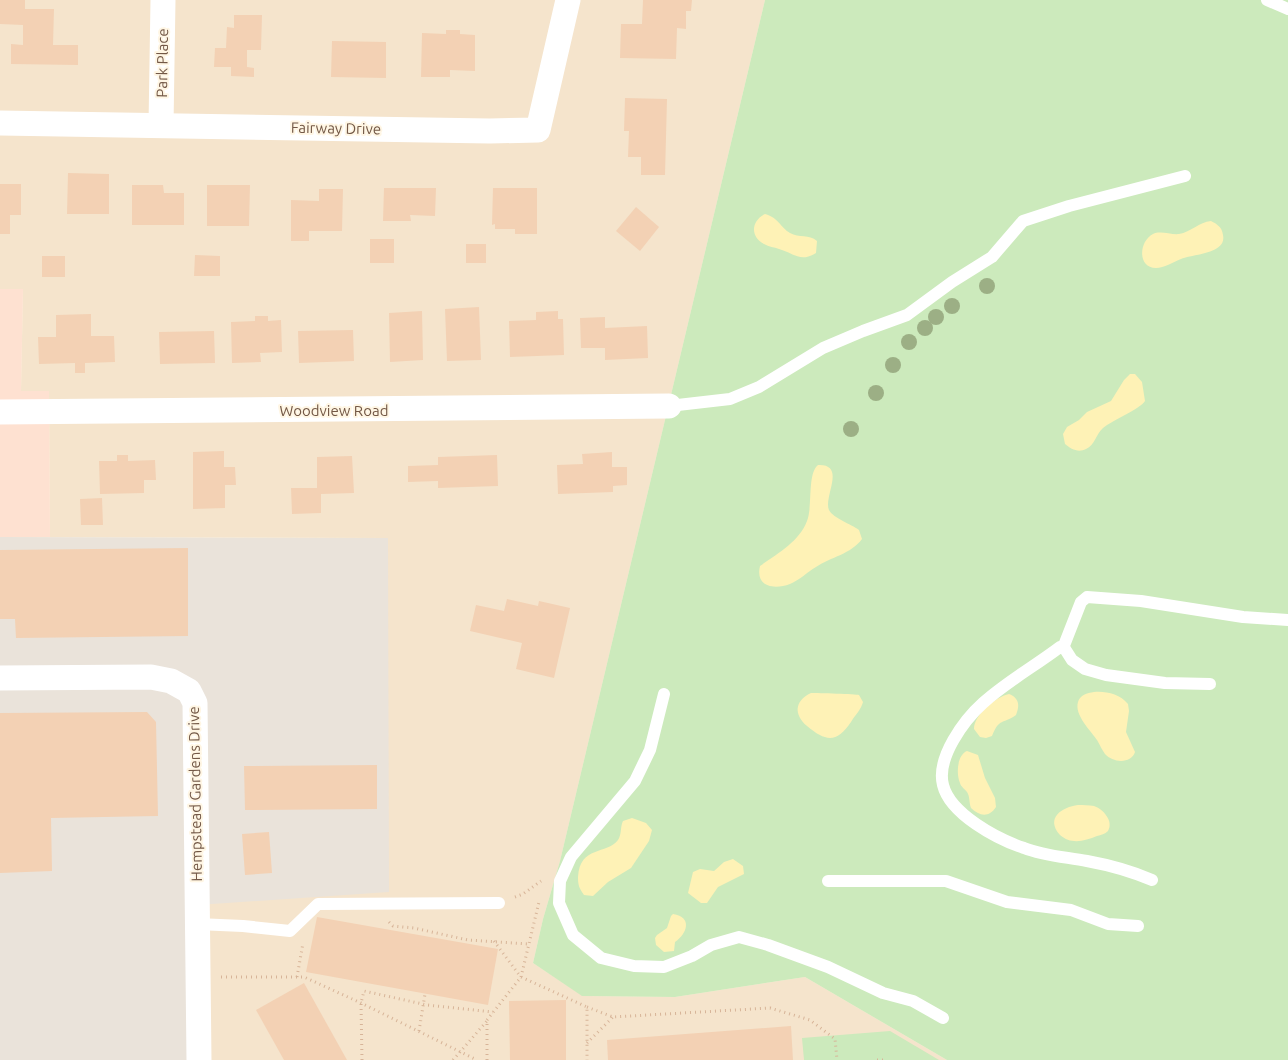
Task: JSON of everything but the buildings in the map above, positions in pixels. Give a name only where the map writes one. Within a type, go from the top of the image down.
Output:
[{"type":"street","name":"Park Place","points":[[161,125],[163,0]]},
{"type":"street","name":"Fairway Drive","points":[[0,123],[480,131],[538,130],[568,0]]},
{"type":"street","name":"Woodview Road","points":[[0,412],[669,406]]},
{"type":"street","name":"Hempstead Gardens Drive","points":[[0,678],[151,677],[171,681],[189,691],[195,703],[199,1060]]},
{"type":"lane","points":[[1267,0],[1288,8]]},
{"type":"lane","points":[[669,406],[730,399],[759,387],[823,348],[907,315],[952,282],[992,257],[1023,221],[1069,206],[1185,176]]},
{"type":"lane","points":[[1063,648],[1081,602],[1087,597],[1141,601],[1243,617],[1288,620]]},
{"type":"lane","points":[[1063,648],[1060,648],[1001,689],[971,715],[948,751],[942,767],[942,785],[961,812],[980,827],[1003,840],[1024,849],[1114,867],[1152,880]]},
{"type":"lane","points":[[1063,648],[1065,648],[1072,660],[1085,670],[1106,675],[1165,683],[1210,684]]},
{"type":"lane","points":[[664,694],[650,750],[635,781],[571,857],[560,881],[559,903],[573,935],[601,958],[634,966],[664,967],[692,956],[711,945],[739,937],[768,945],[828,967],[884,993],[913,1001],[943,1018]]},
{"type":"lane","points":[[828,881],[946,881],[1007,902],[1071,910],[1108,924],[1138,926]]},
{"type":"lane","points":[[197,924],[290,931],[318,904],[499,903]]},
{"type":"path","points":[[499,903],[523,894],[546,876],[544,886]]},
{"type":"path","points":[[453,1060],[520,977],[541,896]]},
{"type":"path","points":[[370,904],[393,926],[414,928],[468,940],[528,944]]},
{"type":"path","points":[[494,942],[520,977],[613,1017],[770,1008],[810,1020],[835,1039],[837,1060]]},
{"type":"path","points":[[218,977],[304,977],[477,1060]]},
{"type":"path","points":[[362,1060],[361,1003],[364,991],[423,1005],[493,1012]]},
{"type":"path","points":[[419,1031],[426,994]]},
{"type":"path","points":[[587,1007],[587,1060]]},
{"type":"path","points":[[587,1044],[613,1017]]},
{"type":"path","points":[[487,1020],[487,1060]]},
{"type":"path","points":[[877,1060],[884,1060]]},
{"type":"shaded area","points":[[0,0],[765,0],[560,861],[543,919],[533,963],[583,996],[675,997],[805,977],[947,1060],[199,1060],[197,905],[388,538],[50,537],[49,391],[21,391],[23,289],[0,289]]},
{"type":"shaded area","points":[[0,289],[23,289],[21,391],[49,391],[50,537],[0,537]]},
{"type":"shaded area","points":[[0,537],[388,538],[389,892],[197,905],[199,1060],[0,1060]]},
{"type":"green space","points":[[765,0],[1288,0],[1288,1060],[947,1060],[805,977],[675,997],[582,996],[533,963],[543,919],[560,861]]},
{"type":"green space","points":[[890,1031],[939,1060],[804,1060],[802,1038]]},
{"type":"sand","points":[[765,214],[776,220],[790,233],[817,241],[816,253],[801,257],[759,241],[754,233],[754,229],[757,221]]},
{"type":"sand","points":[[1211,221],[1219,226],[1223,235],[1223,241],[1220,246],[1214,250],[1186,257],[1159,268],[1150,267],[1146,264],[1142,254],[1148,237],[1159,232],[1179,234]]},
{"type":"sand","points":[[1130,374],[1135,374],[1142,382],[1145,401],[1103,428],[1086,449],[1075,450],[1065,444],[1063,434],[1067,427],[1079,420],[1087,412],[1111,401]]},
{"type":"sand","points":[[818,465],[827,466],[833,475],[828,504],[829,510],[838,518],[859,530],[862,539],[852,548],[813,569],[794,582],[778,587],[767,585],[760,579],[760,566],[799,535],[809,515],[812,475]]},
{"type":"sand","points":[[1094,692],[1112,694],[1128,704],[1126,732],[1135,752],[1130,759],[1122,761],[1108,757],[1078,712],[1077,707],[1080,698]]},
{"type":"sand","points":[[811,693],[859,695],[863,702],[861,708],[846,729],[836,737],[831,738],[820,735],[807,726],[798,713],[801,700]]},
{"type":"sand","points":[[1009,694],[1018,702],[1016,715],[999,724],[992,736],[980,737],[974,729],[981,713],[986,707]]},
{"type":"sand","points":[[967,751],[978,755],[985,778],[995,798],[996,807],[990,813],[984,815],[977,813],[971,808],[968,794],[961,786],[959,779],[959,761],[961,756]]},
{"type":"sand","points":[[1078,805],[1094,806],[1101,810],[1109,819],[1108,831],[1101,835],[1078,841],[1069,840],[1060,835],[1054,823],[1057,814],[1066,808]]},
{"type":"sand","points":[[632,818],[646,823],[652,830],[649,841],[631,868],[608,882],[593,896],[584,895],[579,886],[578,877],[584,860],[589,855],[613,845],[619,838],[623,821]]},
{"type":"sand","points":[[733,859],[743,866],[744,874],[718,887],[707,903],[701,903],[688,893],[693,872],[700,869],[714,871],[724,862]]},
{"type":"sand","points":[[673,914],[683,919],[686,922],[686,926],[683,935],[675,942],[674,951],[664,952],[656,945],[655,938],[667,928]]}]
